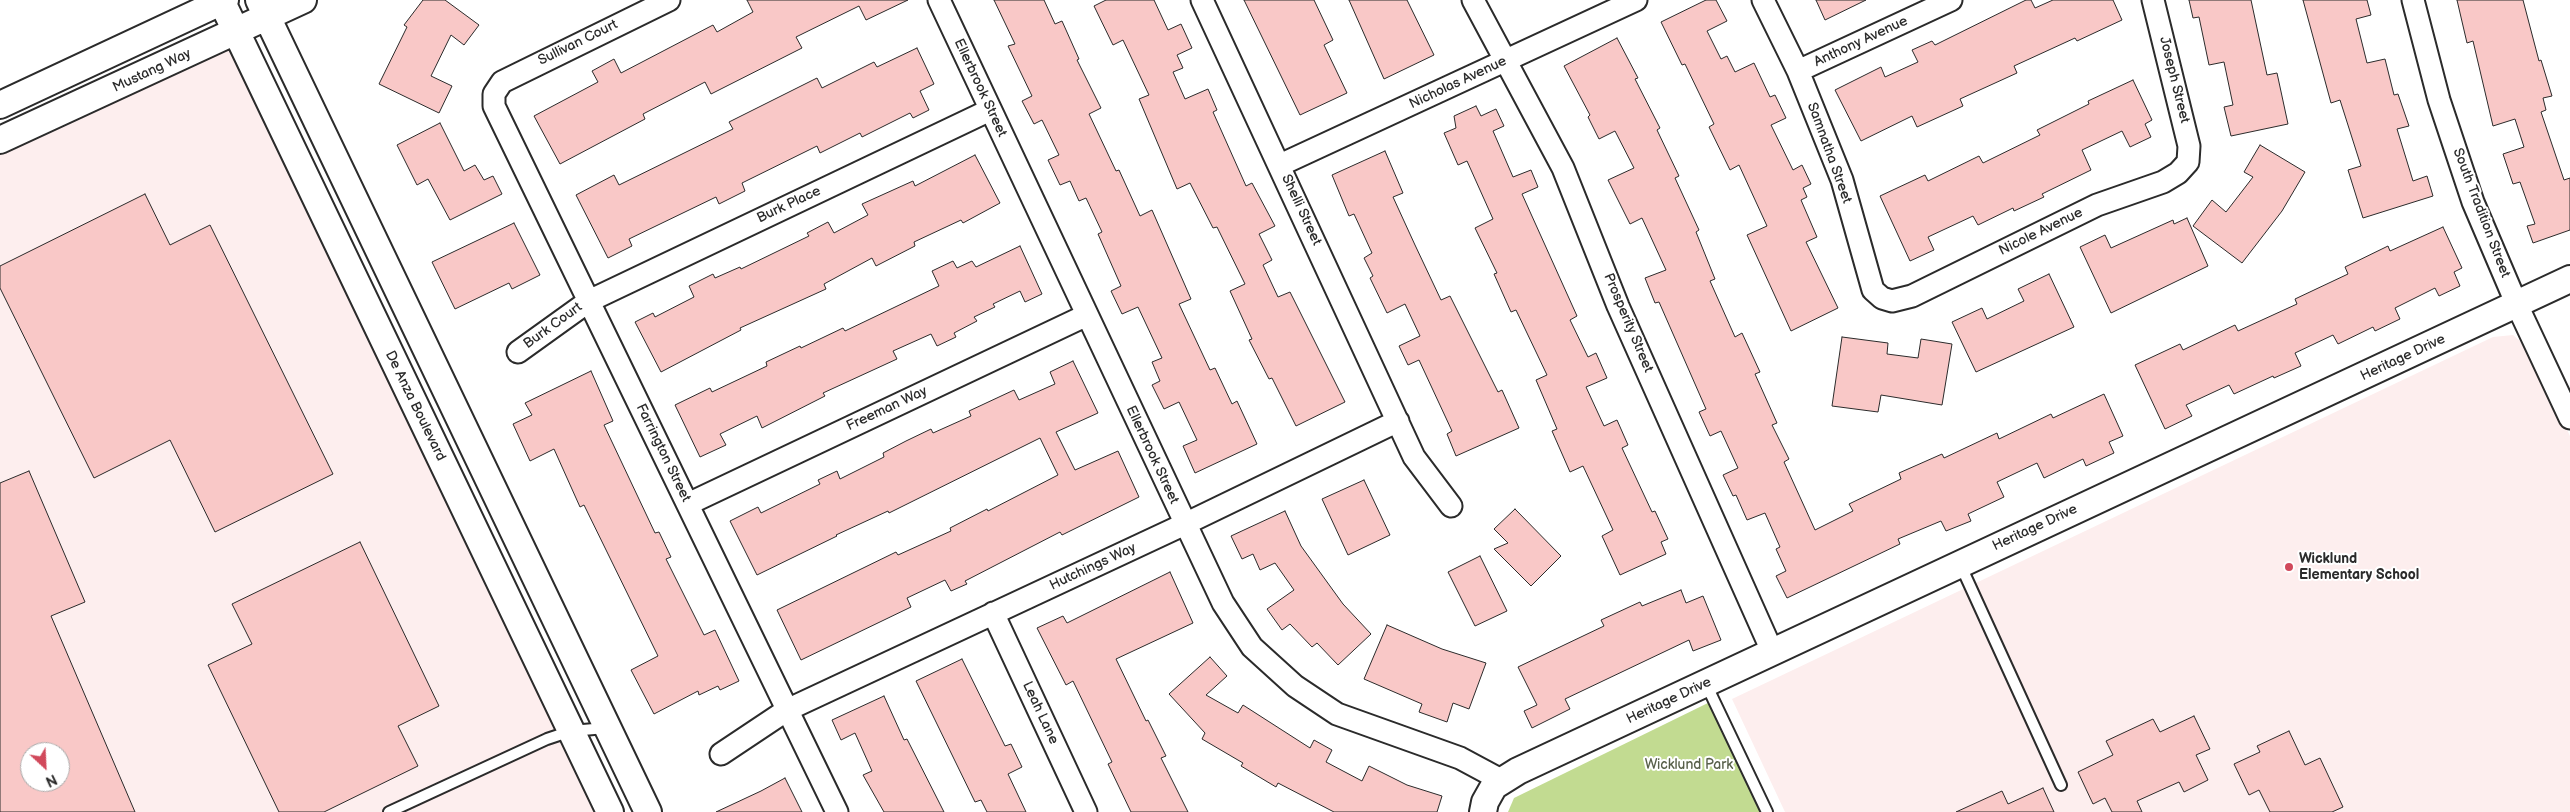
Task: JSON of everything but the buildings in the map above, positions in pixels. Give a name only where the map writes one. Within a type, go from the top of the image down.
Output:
[{"type":"street","name":"Mustang Way","points":[[0,140],[236,32],[263,9],[303,0]]},
{"type":"street","name":"Sullivan Court","points":[[494,94],[502,82],[519,72],[669,0]]},
{"type":"street","name":"Ellerbrook Street","points":[[939,0],[1223,603],[1252,647],[1295,686],[1337,714],[1460,758],[1501,780]]},
{"type":"street","name":"Shelli Street","points":[[1202,0],[1414,457],[1451,506]]},
{"type":"street","name":"Prosperity Street","points":[[1473,0],[1563,168],[1618,306],[1772,651]]},
{"type":"street","name":"Nicholas Avenue","points":[[1280,165],[1636,0]]},
{"type":"street","name":"Samnatha Street","points":[[1762,0],[1798,71],[1842,180],[1873,290],[1882,298],[1892,301]]},
{"type":"street","name":"Anthony Avenue","points":[[1798,71],[1951,0]]},
{"type":"street","name":"Joseph Street","points":[[2154,0],[2187,131],[2188,162]]},
{"type":"street","name":"South Tradition Street","points":[[2413,0],[2439,100],[2473,202],[2517,305],[2570,418]]},
{"type":"street","points":[[0,104],[222,1]]},
{"type":"street","name":"De Anza Boulevard","points":[[222,1],[610,812]]},
{"type":"street","points":[[263,9],[648,812]]},
{"type":"street","name":"Farrington Street","points":[[494,94],[494,106],[499,118],[837,812]]},
{"type":"street","name":"Burk Place","points":[[589,301],[990,110]]},
{"type":"street","name":"Nicole Avenue","points":[[1892,301],[1912,296],[2097,205],[2164,182],[2178,173],[2188,162]]},
{"type":"street","name":"Heritage Drive","points":[[1501,780],[1772,651],[2570,279]]},
{"type":"street","name":"Burk Court","points":[[518,352],[589,301]]},
{"type":"street","name":"Freeman Way","points":[[688,504],[1087,315]]},
{"type":"street","name":"Hutchings Way","points":[[721,754],[787,710],[1185,524],[1398,421]]},
{"type":"street","name":"Leah Lane","points":[[993,613],[1086,812]]},
{"type":"street","points":[[1483,812],[1489,794],[1501,780]]},
{"type":"lane","points":[[1960,563],[2061,785]]},
{"type":"lane","points":[[1706,684],[1767,812]]},
{"type":"lane","points":[[389,812],[515,753],[571,731],[607,728]]},
{"type":"shaded area","points":[[236,39],[605,812],[0,812],[0,155]]},
{"type":"shaded area","name":"Wicklund Elementary School","points":[[2513,335],[2529,349],[2570,436],[2570,812],[1785,812],[1732,699],[2493,337]]},
{"type":"green space","name":"Wicklund Park","points":[[1712,701],[1764,812],[1508,812],[1514,798]]},
{"type":"place","name":"Wicklund Elementary School","points":[[2289,567]]}]
